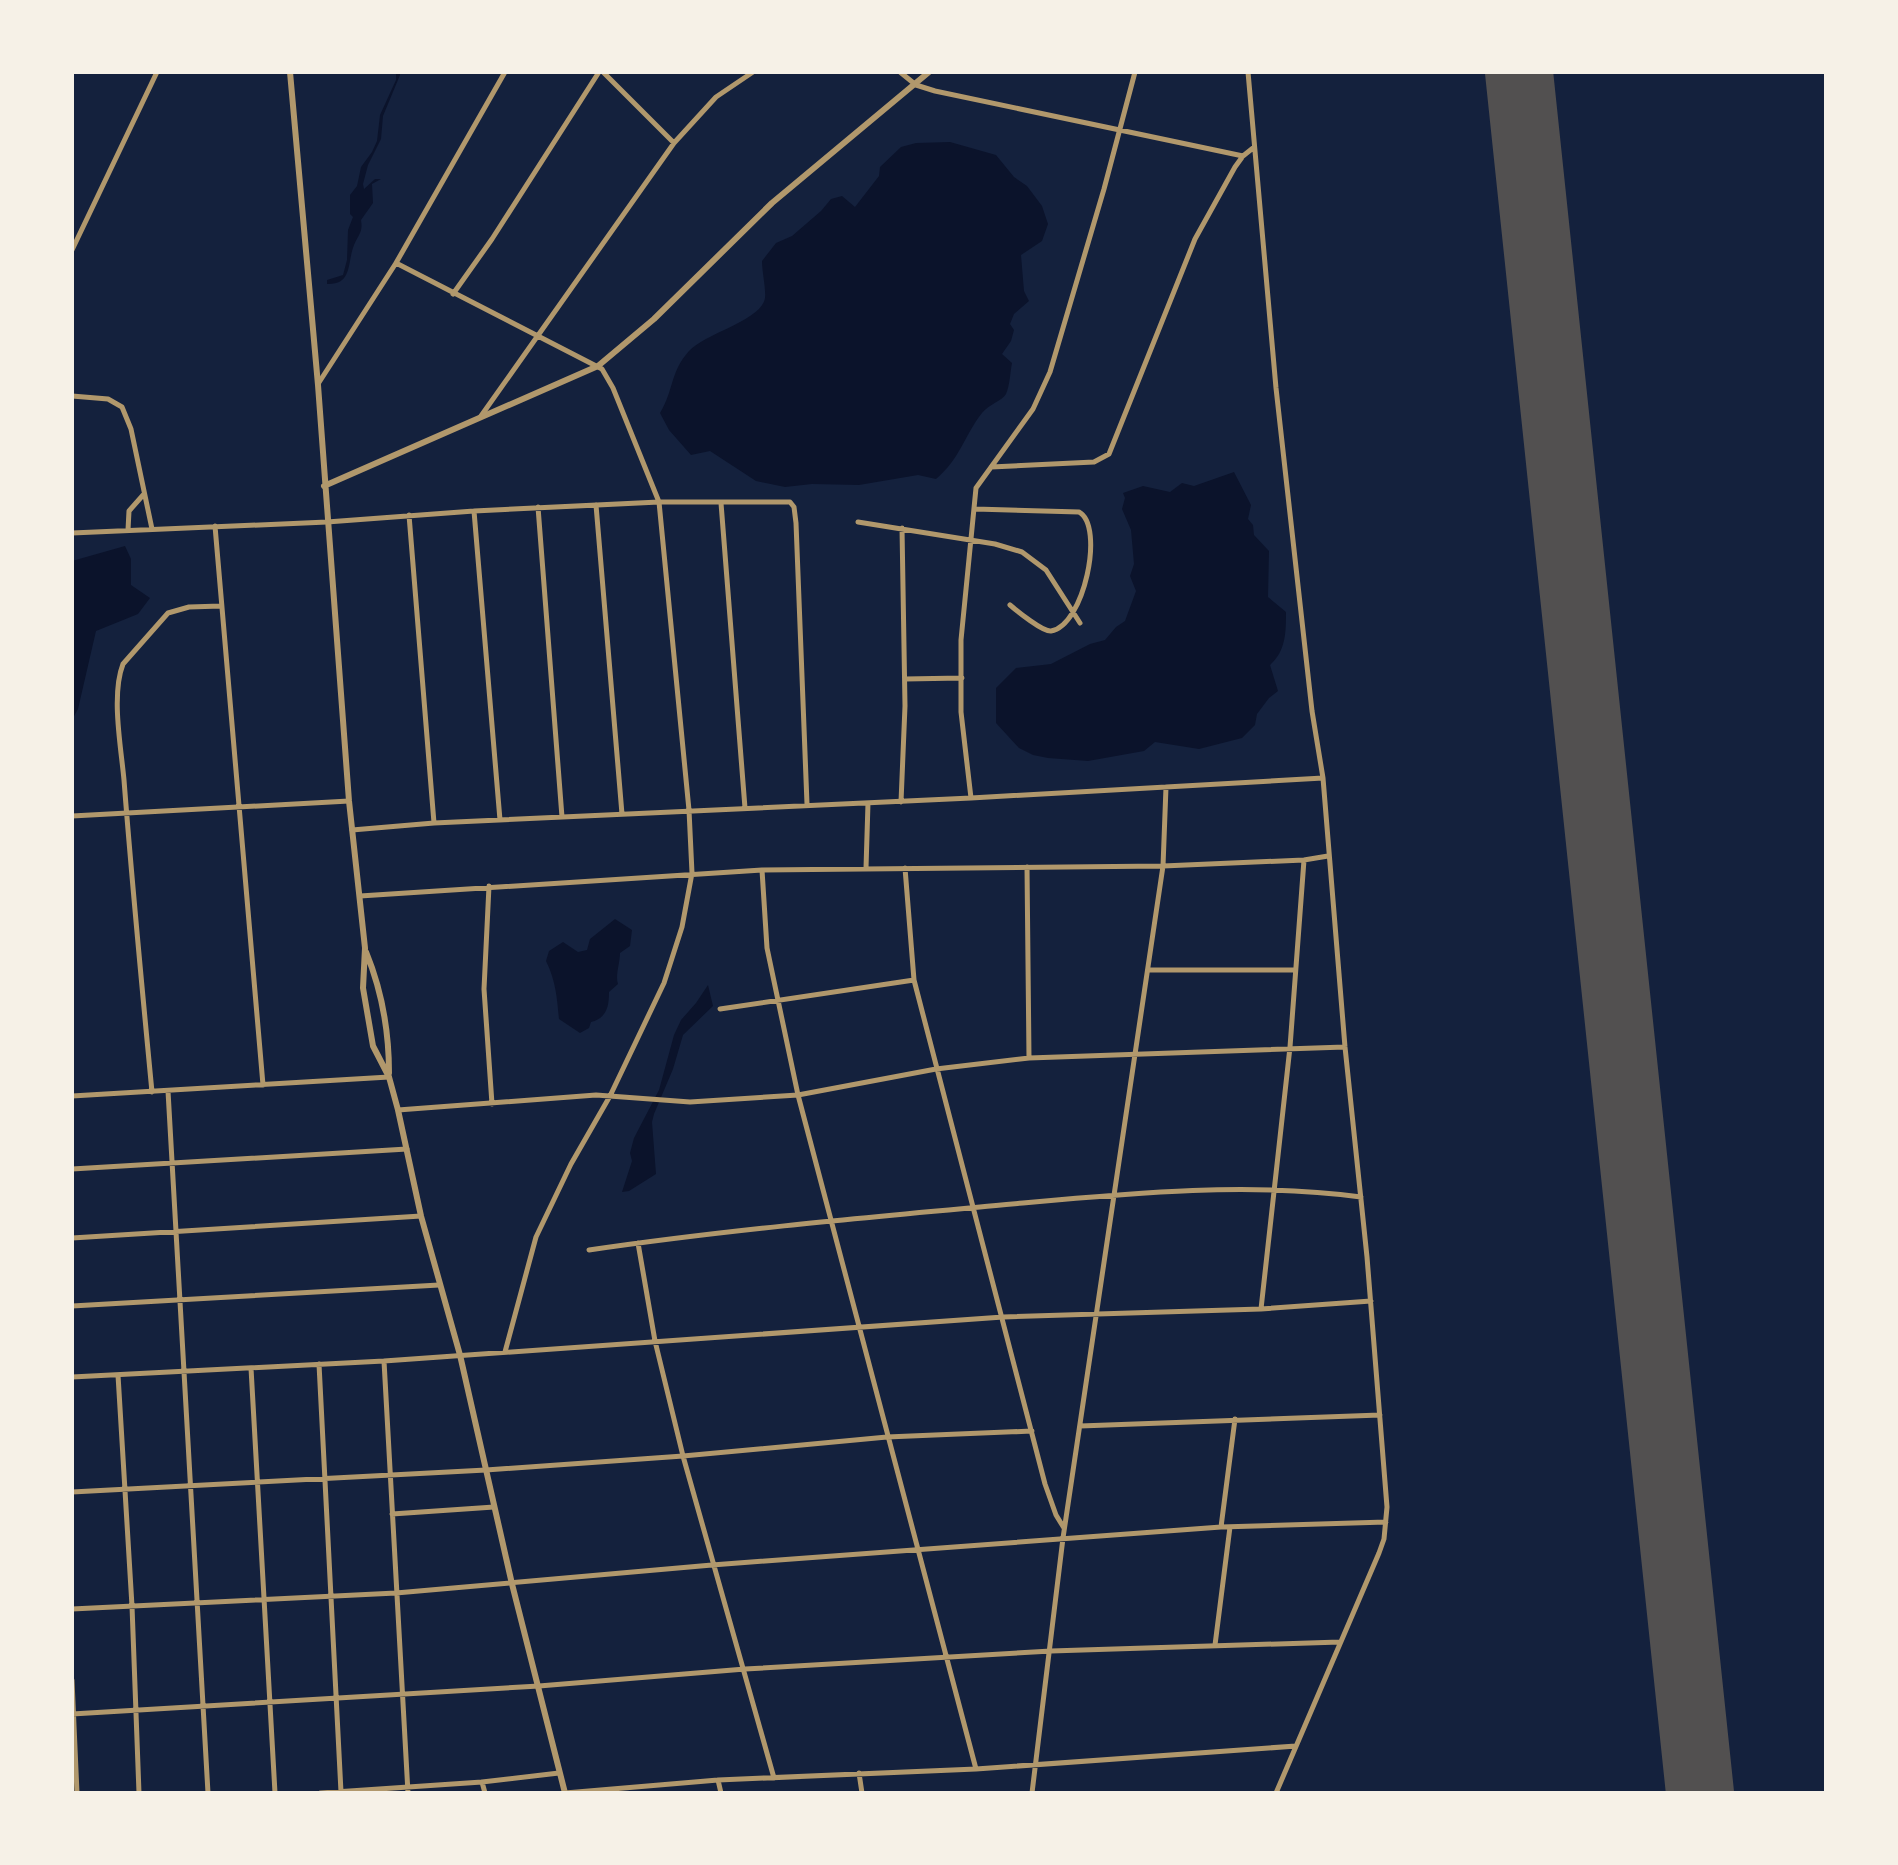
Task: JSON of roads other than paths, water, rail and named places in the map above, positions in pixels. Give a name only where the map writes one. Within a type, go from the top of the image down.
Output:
[{"type":"street","points":[[72,250],[157,72]]},
{"type":"street","points":[[290,72],[318,385],[349,801],[365,948],[363,988],[373,1046],[389,1077],[421,1216],[460,1355],[512,1584],[565,1793],[718,1780],[976,1769],[1296,1746]]},
{"type":"street","points":[[318,385],[396,263],[505,72]]},
{"type":"street","points":[[453,294],[601,72],[674,143]]},
{"type":"street","points":[[480,417],[674,143],[716,97],[753,72]]},
{"type":"street","points":[[900,72],[916,85],[1243,156]]},
{"type":"street","points":[[324,486],[598,366],[654,319],[772,203],[929,72]]},
{"type":"street","points":[[971,798],[961,712],[962,616],[976,488],[1033,409],[1050,372],[1135,72]]},
{"type":"street","points":[[1248,72],[1276,388],[1312,711],[1323,778],[1345,1047],[1371,1301],[1386,1522],[1379,1553],[1276,1793]]},
{"type":"street","points":[[991,467],[1094,462],[1109,454],[1195,239],[1243,156],[1254,147]]},
{"type":"street","points":[[396,263],[598,366],[613,388],[659,502],[689,810],[692,873],[682,927],[664,983],[610,1096],[571,1164],[536,1237],[505,1352]]},
{"type":"street","points":[[72,396],[108,399],[122,407],[131,429],[152,529]]},
{"type":"street","points":[[128,530],[129,511],[144,493]]},
{"type":"street","points":[[72,533],[327,522],[659,502],[783,501],[793,504],[807,804]]},
{"type":"street","points":[[721,503],[745,808]]},
{"type":"street","points":[[596,505],[622,814]]},
{"type":"street","points":[[538,507],[562,817]]},
{"type":"street","points":[[974,509],[1083,514],[1090,526],[1085,586],[1073,612],[1058,627],[1048,631],[1010,605]]},
{"type":"street","points":[[474,511],[500,820]]},
{"type":"street","points":[[409,515],[434,823]]},
{"type":"street","points":[[858,522],[995,544],[1034,558],[1057,585],[1080,623]]},
{"type":"street","points":[[215,526],[263,1085]]},
{"type":"street","points":[[901,802],[905,679],[902,528]]},
{"type":"street","points":[[152,1092],[126,813],[118,702],[119,674],[123,664],[168,613],[189,607],[221,606]]},
{"type":"street","points":[[905,679],[962,678]]},
{"type":"street","points":[[352,830],[434,823],[901,802],[1323,778]]},
{"type":"street","points":[[1032,1793],[1064,1528],[1163,866],[1166,787]]},
{"type":"street","points":[[72,816],[349,801]]},
{"type":"street","points":[[866,868],[868,803]]},
{"type":"street","points":[[360,896],[762,870],[1163,866],[1304,860],[1328,856]]},
{"type":"street","points":[[1261,1309],[1290,1047],[1304,860]]},
{"type":"street","points":[[1027,867],[1029,1058]]},
{"type":"street","points":[[905,868],[914,980],[1052,1505],[1064,1528]]},
{"type":"street","points":[[762,870],[767,948],[798,1095],[976,1769]]},
{"type":"street","points":[[489,886],[484,989],[492,1104]]},
{"type":"street","points":[[365,948],[379,985],[389,1042],[389,1077]]},
{"type":"street","points":[[1149,970],[1295,970]]},
{"type":"street","points":[[720,1009],[914,980]]},
{"type":"street","points":[[398,1110],[610,1096],[669,1102],[798,1095],[936,1069],[1029,1058],[1345,1047]]},
{"type":"street","points":[[72,1096],[389,1077]]},
{"type":"street","points":[[168,1091],[208,1793]]},
{"type":"street","points":[[72,1169],[407,1149]]},
{"type":"street","points":[[589,1250],[830,1220],[1113,1196],[1272,1191],[1361,1197]]},
{"type":"street","points":[[72,1238],[421,1216]]},
{"type":"street","points":[[638,1243],[655,1341],[683,1456],[774,1778]]},
{"type":"street","points":[[72,1306],[439,1285]]},
{"type":"street","points":[[72,1377],[384,1361],[1003,1317],[1261,1309],[1371,1301]]},
{"type":"street","points":[[384,1361],[408,1790]]},
{"type":"street","points":[[319,1364],[341,1792]]},
{"type":"street","points":[[251,1368],[275,1793]]},
{"type":"street","points":[[118,1375],[139,1793]]},
{"type":"street","points":[[1080,1426],[1380,1415]]},
{"type":"street","points":[[1221,1527],[1235,1419]]},
{"type":"street","points":[[72,1492],[486,1470],[887,1437],[1032,1431]]},
{"type":"street","points":[[392,1514],[494,1507]]},
{"type":"street","points":[[72,1609],[264,1597],[396,1593],[712,1565],[1221,1527],[1386,1522]]},
{"type":"street","points":[[1215,1645],[1230,1527]]},
{"type":"street","points":[[73,1714],[1051,1651],[1340,1642]]},
{"type":"street","points":[[72,1680],[77,1793]]},
{"type":"street","points":[[320,1793],[408,1790],[559,1773]]},
{"type":"street","points":[[859,1773],[862,1793]]},
{"type":"street","points":[[718,1780],[721,1793]]},
{"type":"street","points":[[482,1782],[485,1793]]},
{"type":"water","points":[[396,72],[400,75],[383,116],[381,139],[368,165],[364,189],[375,179],[381,179],[372,184],[373,203],[361,220],[361,230],[345,277],[327,284],[327,280],[343,275],[348,230],[353,217],[350,214],[350,195],[357,186],[361,167],[377,141],[380,115],[396,80]]},
{"type":"water","points":[[950,142],[996,155],[1014,177],[1027,186],[1042,206],[1048,224],[1042,241],[1021,255],[1024,291],[1029,301],[1014,314],[1010,324],[1014,330],[1011,341],[1002,354],[1012,363],[1006,394],[982,413],[951,463],[936,479],[918,475],[859,485],[785,487],[756,481],[710,451],[691,455],[669,430],[660,413],[675,374],[683,359],[697,344],[743,320],[761,306],[765,298],[762,261],[776,243],[792,236],[831,199],[842,196],[855,207],[879,176],[880,167],[901,147],[916,143]]},
{"type":"water","points":[[1234,472],[1251,505],[1248,519],[1253,525],[1254,535],[1269,551],[1268,597],[1286,612],[1282,647],[1270,665],[1278,691],[1257,714],[1255,725],[1242,738],[1199,749],[1155,742],[1144,751],[1088,761],[1048,758],[1019,748],[996,723],[996,688],[1016,668],[1051,664],[1090,644],[1105,640],[1125,621],[1136,591],[1130,576],[1134,564],[1131,530],[1122,509],[1123,493],[1143,486],[1170,492],[1182,483],[1194,486]]},
{"type":"water","points":[[125,546],[131,559],[131,585],[150,598],[138,614],[96,631],[78,709],[72,720],[72,561]]},
{"type":"water","points":[[615,919],[632,930],[630,946],[620,953],[618,984],[609,992],[606,1011],[580,1033],[559,1019],[554,983],[546,961],[549,951],[563,942],[578,952],[587,950],[590,939]]},
{"type":"water","points":[[708,985],[713,1006],[683,1035],[654,1114],[656,1174],[622,1192],[632,1161],[630,1153],[634,1138],[659,1090],[674,1035],[681,1020]]}]
